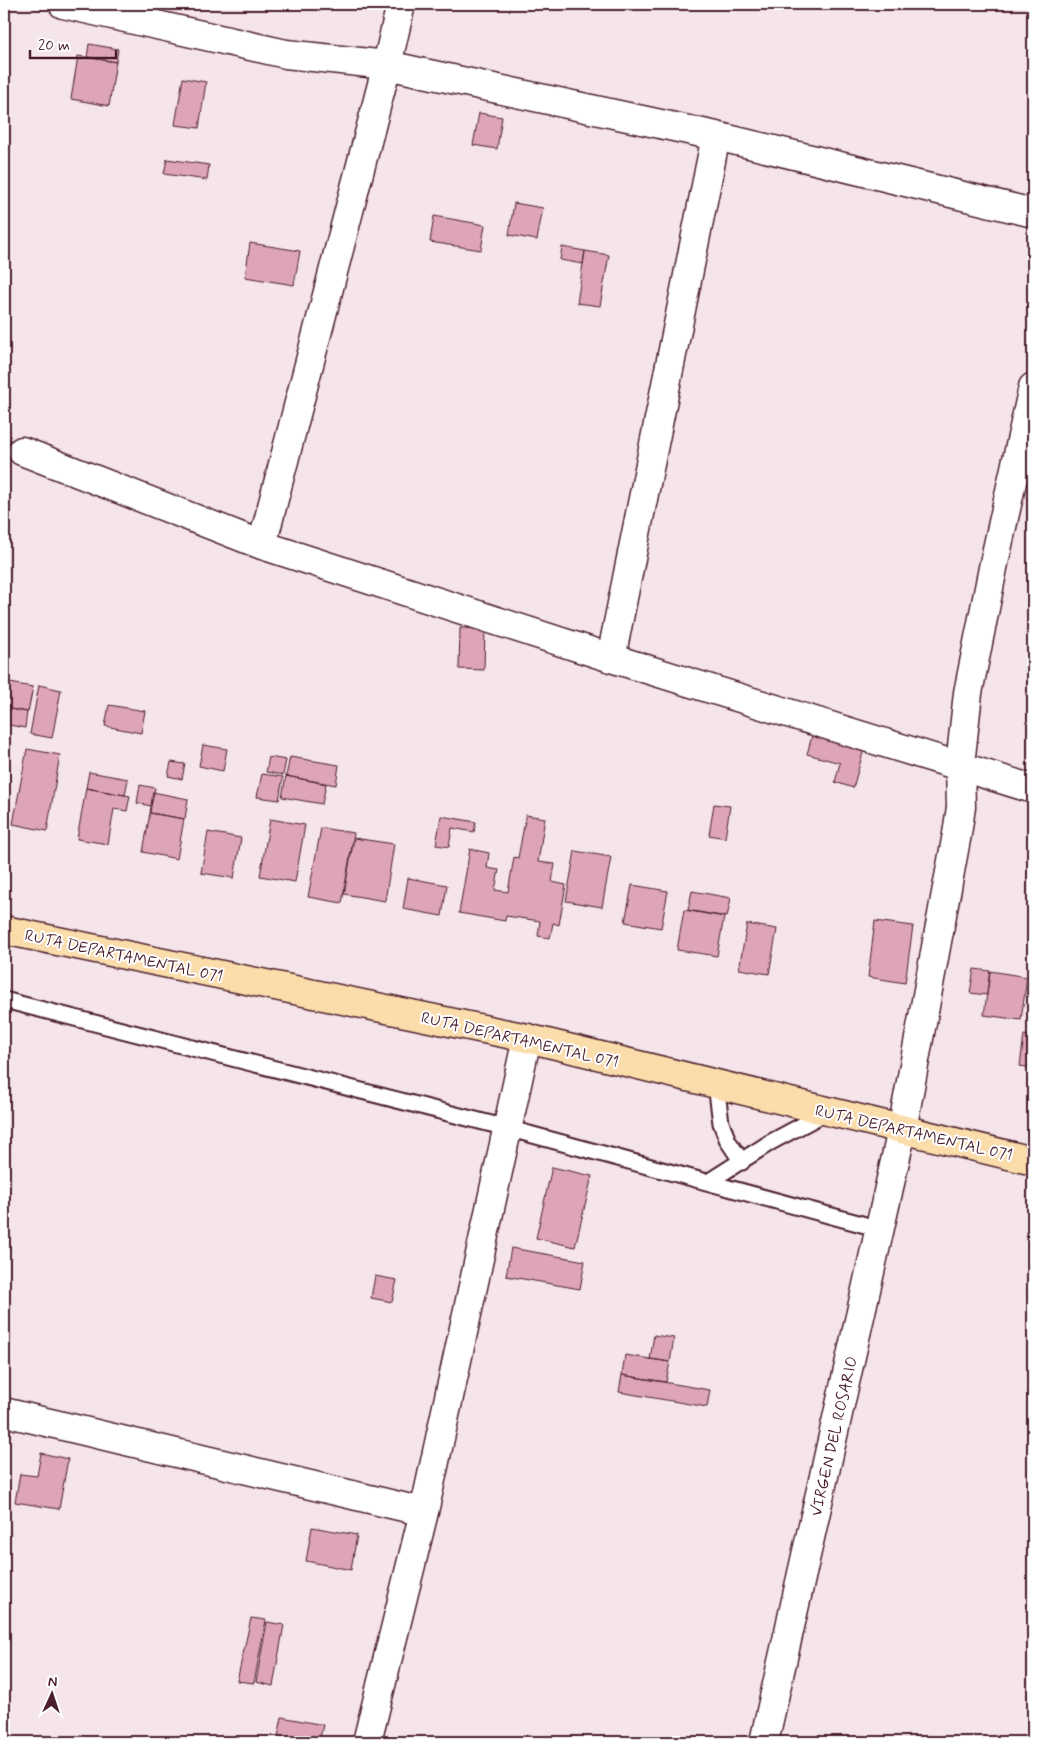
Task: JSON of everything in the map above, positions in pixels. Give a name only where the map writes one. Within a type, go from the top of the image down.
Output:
[{"type":"main road","name":"RUTA DEPARTAMENTAL 071","points":[[4,930],[527,1038],[1033,1161]]},
{"type":"street","points":[[63,4],[286,54],[387,65],[716,136],[1033,213]]},
{"type":"street","points":[[262,545],[387,65],[401,4]]},
{"type":"street","points":[[611,658],[716,136]]},
{"type":"street","name":"VIRGEN DEL ROSARIO","points":[[764,1742],[902,1130],[957,834],[961,807],[960,766],[968,693],[994,563],[1033,387]]},
{"type":"street","points":[[22,451],[262,545],[611,658],[1033,789]]},
{"type":"street","points":[[367,1742],[424,1512],[527,1038]]},
{"type":"street","points":[[4,1412],[424,1512]]},
{"type":"lane","points":[[4,1000],[507,1128],[880,1229]]},
{"type":"lane","points":[[716,1084],[721,1124],[728,1141],[742,1162]]},
{"type":"lane","points":[[708,1182],[771,1142],[828,1112]]},
{"type":"building","points":[[89,44],[118,49],[116,62],[87,57]]},
{"type":"building","points":[[78,56],[116,62],[109,106],[71,99]]},
{"type":"building","points":[[183,78],[206,82],[199,128],[175,125]]},
{"type":"building","points":[[479,113],[502,117],[497,149],[473,145]]},
{"type":"building","points":[[167,159],[209,165],[207,180],[164,174]]},
{"type":"building","points":[[514,203],[543,208],[537,240],[509,235]]},
{"type":"building","points":[[434,216],[485,225],[481,250],[430,242]]},
{"type":"building","points":[[250,243],[300,251],[294,285],[245,277]]},
{"type":"building","points":[[562,247],[585,251],[583,264],[560,260]]},
{"type":"building","points":[[585,251],[609,255],[600,306],[577,303]]},
{"type":"building","points":[[460,628],[485,629],[484,670],[459,669]]},
{"type":"building","points":[[4,682],[33,687],[28,712],[4,708]]},
{"type":"building","points":[[39,685],[61,690],[52,738],[30,734]]},
{"type":"building","points":[[109,705],[145,711],[141,733],[105,726]]},
{"type":"building","points":[[4,708],[27,712],[25,728],[4,724]]},
{"type":"building","points":[[815,725],[867,739],[853,788],[835,782],[840,763],[807,754]]},
{"type":"building","points":[[203,745],[227,749],[223,771],[199,766]]},
{"type":"building","points":[[27,749],[60,755],[47,831],[13,824]]},
{"type":"building","points":[[269,757],[286,760],[283,775],[266,772]]},
{"type":"building","points":[[290,757],[339,765],[336,785],[286,776]]},
{"type":"building","points":[[171,762],[185,764],[182,779],[168,776]]},
{"type":"building","points":[[89,772],[128,779],[125,795],[86,788]]},
{"type":"building","points":[[262,774],[283,777],[279,800],[257,797]]},
{"type":"building","points":[[286,776],[326,784],[322,804],[282,797]]},
{"type":"building","points":[[140,785],[155,788],[151,806],[137,803]]},
{"type":"building","points":[[86,788],[130,796],[127,811],[114,809],[108,844],[77,839]]},
{"type":"building","points":[[153,792],[188,799],[185,819],[150,813]]},
{"type":"building","points":[[714,804],[730,806],[725,838],[709,835]]},
{"type":"building","points":[[150,813],[184,819],[177,859],[143,852]]},
{"type":"building","points":[[526,815],[545,818],[538,862],[555,864],[552,882],[566,885],[559,925],[553,923],[550,938],[538,936],[540,921],[506,916],[505,921],[459,913],[470,849],[489,853],[487,868],[499,870],[495,890],[508,892],[514,857],[518,858]]},
{"type":"building","points":[[441,816],[476,822],[474,832],[452,828],[449,847],[436,845]]},
{"type":"building","points":[[270,819],[305,825],[295,882],[260,876]]},
{"type":"building","points":[[321,828],[354,833],[342,903],[308,897]]},
{"type":"building","points":[[208,832],[241,838],[234,878],[201,873]]},
{"type":"building","points":[[354,838],[394,844],[385,901],[344,894]]},
{"type":"building","points":[[575,851],[611,857],[602,907],[566,901]]},
{"type":"building","points":[[408,878],[447,885],[442,916],[403,909]]},
{"type":"building","points":[[632,885],[668,891],[661,928],[625,922]]},
{"type":"building","points":[[692,891],[731,898],[727,917],[688,910]]},
{"type":"building","points":[[684,910],[724,917],[717,956],[677,950]]},
{"type":"building","points":[[875,921],[913,926],[905,983],[868,977]]},
{"type":"building","points":[[747,924],[777,929],[769,974],[739,969]]},
{"type":"building","points":[[974,969],[990,971],[987,995],[970,993]]},
{"type":"building","points":[[990,971],[1027,977],[1021,1020],[984,1015]]},
{"type":"building","points":[[1024,1035],[1033,1036],[1033,1068],[1020,1066]]},
{"type":"building","points":[[552,1167],[592,1176],[575,1247],[536,1238]]},
{"type":"building","points":[[511,1248],[585,1261],[580,1289],[506,1276]]},
{"type":"building","points":[[375,1276],[397,1280],[392,1302],[371,1298]]},
{"type":"building","points":[[654,1335],[674,1338],[670,1362],[650,1359]]},
{"type":"building","points":[[625,1355],[670,1362],[666,1382],[622,1375]]},
{"type":"building","points":[[622,1375],[710,1390],[707,1407],[619,1392]]},
{"type":"building","points":[[41,1453],[68,1459],[59,1509],[15,1502],[20,1474],[37,1476]]},
{"type":"building","points":[[312,1527],[357,1535],[351,1570],[306,1561]]},
{"type":"building","points":[[251,1618],[266,1620],[254,1683],[237,1681]]},
{"type":"building","points":[[267,1622],[284,1625],[273,1686],[256,1682]]},
{"type":"building","points":[[282,1717],[323,1725],[319,1742],[277,1742]]}]
